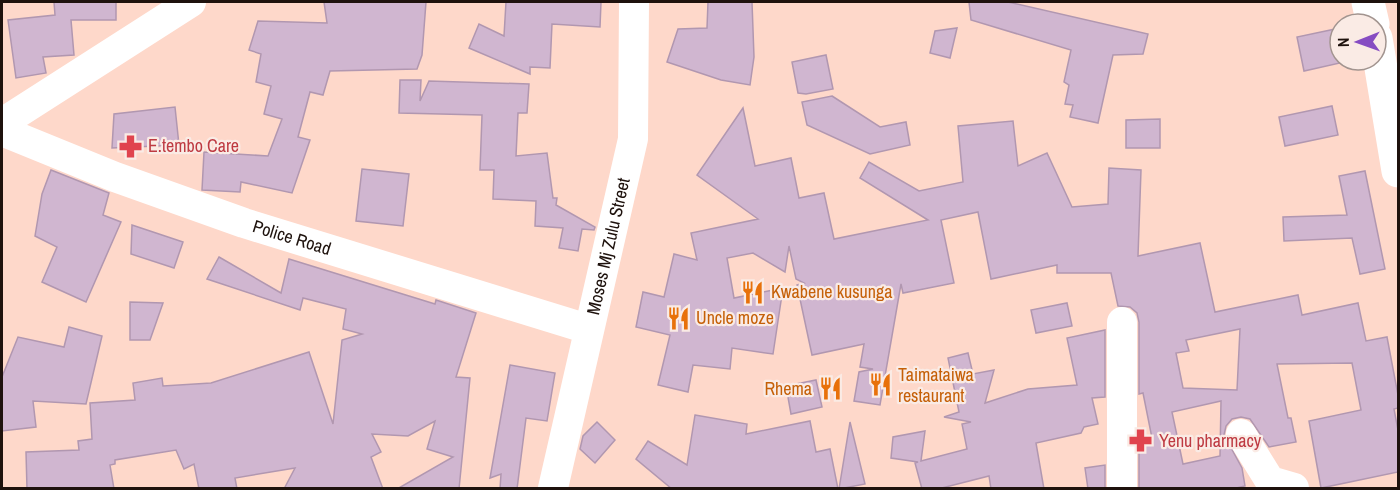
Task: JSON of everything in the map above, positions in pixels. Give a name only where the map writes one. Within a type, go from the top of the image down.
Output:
[{"type":"street","points":[[2,123],[191,2]]},
{"type":"street","name":"Moses Mj Zulu Street","points":[[553,489],[588,328],[633,140],[634,2]]},
{"type":"street","points":[[1382,72],[1398,171]]},
{"type":"street","name":"Police Road","points":[[2,131],[115,177],[244,223],[588,328]]},
{"type":"street","points":[[1122,322],[1122,489]]},
{"type":"street","points":[[1241,434],[1270,481],[1294,489]]},
{"type":"building","points":[[54,2],[116,2],[116,20],[71,20],[74,55],[43,57],[46,73],[16,78],[8,20],[55,15]]},
{"type":"building","points":[[324,2],[426,2],[422,55],[417,69],[330,71],[323,95],[310,92],[298,137],[310,140],[292,193],[241,182],[240,192],[202,190],[204,152],[268,156],[282,119],[264,114],[271,86],[256,82],[261,54],[249,50],[258,21],[327,23]]},
{"type":"building","points":[[506,2],[601,2],[600,27],[552,24],[550,68],[530,67],[530,74],[469,48],[479,24],[504,36]]},
{"type":"building","points":[[708,2],[752,2],[754,57],[750,85],[721,80],[667,62],[678,29],[707,28]]},
{"type":"building","points":[[969,2],[1008,2],[1148,34],[1143,54],[1113,55],[1098,123],[1070,117],[1073,105],[1065,104],[1069,85],[1064,82],[1071,50],[971,20]]},
{"type":"building","points":[[957,28],[950,58],[930,53],[935,31]]},
{"type":"building","points":[[1328,31],[1328,66],[1304,71],[1297,37]]},
{"type":"building","points":[[826,55],[833,89],[806,94],[798,93],[792,62]]},
{"type":"building","points":[[400,80],[421,80],[420,101],[429,81],[529,84],[527,113],[518,113],[516,156],[547,153],[553,198],[557,198],[556,205],[595,227],[594,230],[582,229],[578,251],[559,248],[563,228],[535,226],[536,201],[493,199],[494,170],[480,170],[482,115],[399,113]]},
{"type":"building","points":[[832,96],[880,127],[906,122],[910,145],[870,154],[807,125],[802,102]]},
{"type":"building","points":[[1332,106],[1338,135],[1285,146],[1279,117]]},
{"type":"building","points":[[175,107],[179,145],[112,148],[114,114]]},
{"type":"building","points":[[743,108],[755,166],[791,158],[799,198],[824,193],[834,239],[928,220],[860,178],[869,162],[919,191],[963,182],[958,126],[1013,121],[1018,166],[1047,153],[1072,207],[1108,204],[1109,168],[1141,170],[1138,256],[1200,243],[1215,312],[1298,295],[1302,315],[1358,303],[1366,341],[1387,337],[1398,395],[1398,408],[1394,409],[1398,430],[1398,472],[1321,488],[1309,421],[1361,410],[1352,363],[1277,364],[1288,418],[1291,418],[1296,442],[1269,447],[1250,419],[1241,417],[1232,419],[1226,426],[1224,435],[1242,468],[1245,486],[1232,489],[1139,489],[1139,446],[1153,443],[1143,393],[1139,394],[1137,313],[1130,307],[1118,306],[1111,273],[1057,273],[1057,265],[991,279],[978,212],[941,220],[954,283],[903,293],[901,284],[880,405],[854,401],[859,372],[873,369],[860,367],[864,344],[812,355],[797,285],[804,283],[796,279],[789,246],[785,272],[753,253],[727,258],[734,298],[783,288],[773,354],[732,348],[730,369],[693,365],[688,392],[658,385],[670,335],[636,327],[643,292],[664,297],[674,254],[697,260],[691,233],[758,219],[697,175]],"holes":[[[1240,329],[1237,390],[1183,388],[1176,353],[1189,351],[1186,340]],[[1221,401],[1220,456],[1183,464],[1172,412]]]},
{"type":"building","points":[[1160,119],[1160,148],[1126,148],[1126,120]]},
{"type":"building","points":[[362,169],[409,174],[403,226],[356,221]]},
{"type":"building","points":[[51,170],[109,193],[103,215],[121,222],[86,302],[42,282],[57,247],[35,236],[42,194]]},
{"type":"building","points":[[1365,171],[1385,269],[1360,274],[1352,238],[1284,241],[1283,217],[1347,215],[1339,176]]},
{"type":"building","points":[[132,225],[183,242],[174,268],[131,254]]},
{"type":"building","points":[[219,257],[281,293],[289,259],[435,304],[436,300],[476,313],[456,377],[470,378],[459,489],[397,489],[453,457],[427,449],[435,421],[408,436],[372,434],[381,452],[371,457],[383,489],[284,489],[295,468],[235,478],[237,489],[199,489],[194,464],[184,469],[176,450],[115,460],[115,464],[110,465],[114,489],[27,489],[26,452],[79,450],[78,441],[92,439],[90,403],[135,400],[133,383],[162,378],[163,386],[211,383],[309,352],[333,424],[342,340],[362,334],[343,329],[346,309],[303,298],[300,310],[207,279]]},
{"type":"building","points":[[130,302],[163,303],[150,340],[130,340]]},
{"type":"building","points":[[1067,303],[1072,326],[1036,333],[1031,310]]},
{"type":"building","points":[[69,327],[102,336],[86,404],[33,401],[36,427],[2,431],[2,377],[18,337],[64,347]]},
{"type":"building","points":[[1105,330],[1105,397],[1092,398],[1098,424],[1084,427],[1081,433],[1036,443],[1044,489],[991,489],[989,476],[938,489],[922,489],[915,463],[918,462],[891,458],[893,437],[925,431],[921,461],[967,449],[962,424],[971,422],[944,417],[959,412],[948,358],[968,353],[973,374],[994,370],[985,403],[1028,389],[1077,385],[1067,338]]},
{"type":"building","points":[[510,365],[555,373],[547,421],[526,418],[517,489],[500,489],[501,474],[490,478]]},
{"type":"building","points":[[816,380],[822,407],[791,414],[786,386]]},
{"type":"building","points":[[695,415],[747,424],[746,434],[810,421],[816,452],[830,449],[838,489],[672,489],[636,459],[648,441],[687,465]]},
{"type":"building","points":[[597,422],[615,440],[595,463],[580,449],[583,436]]},
{"type":"building","points":[[850,422],[865,484],[839,489]]},
{"type":"building","points":[[1105,465],[1105,489],[1088,489],[1085,468]]},
{"type":"place","name":"E.tembo Care","points":[[130,146]]},
{"type":"place","name":"Kwabene kusunga","points":[[753,292]]},
{"type":"place","name":"Uncle moze","points":[[678,318]]},
{"type":"place","name":"Taimataiwa restaurant","points":[[880,385]]},
{"type":"place","name":"Rhema","points":[[830,389]]},
{"type":"place","name":"Yenu pharmacy","points":[[1141,441]]}]
